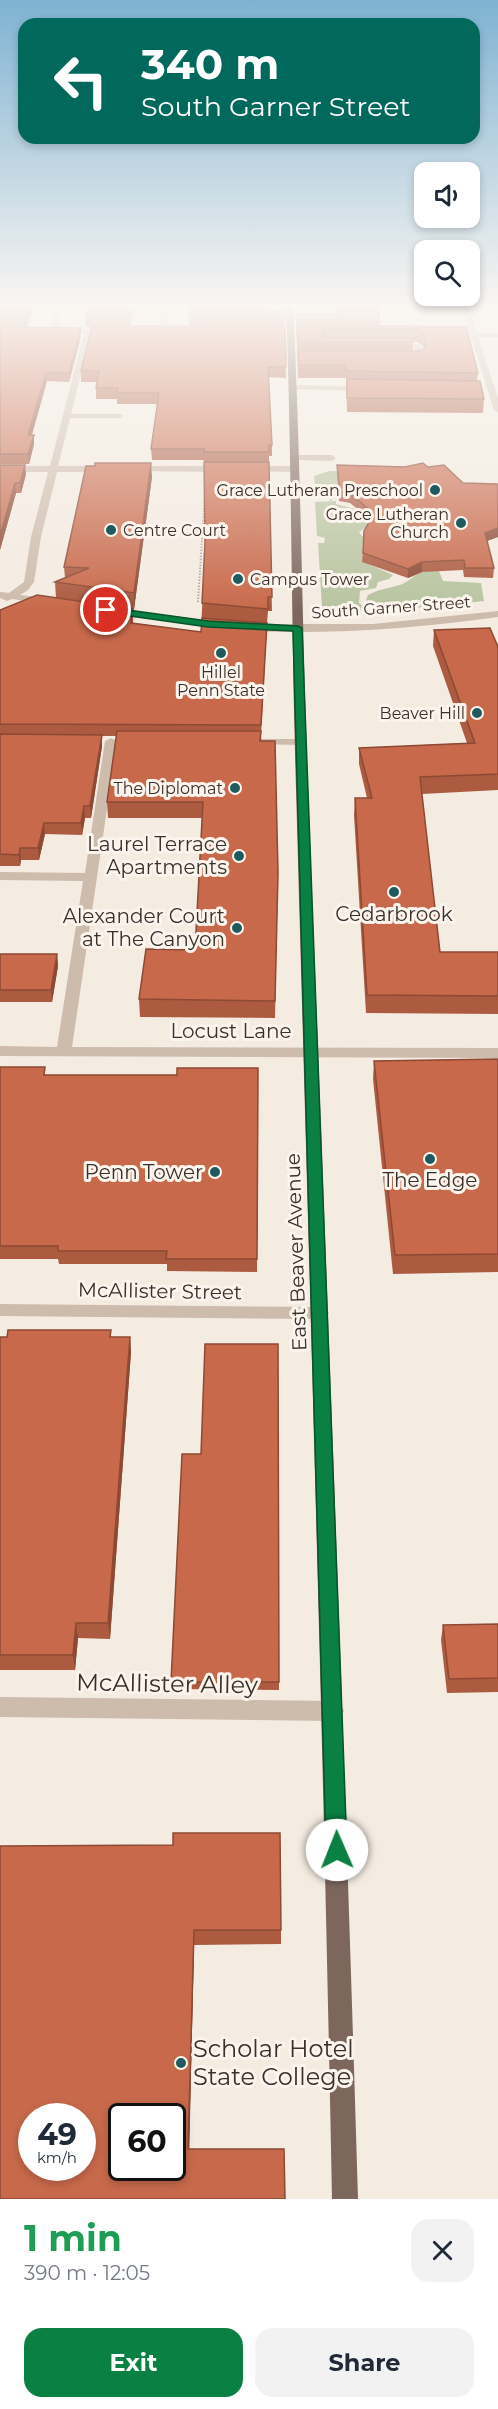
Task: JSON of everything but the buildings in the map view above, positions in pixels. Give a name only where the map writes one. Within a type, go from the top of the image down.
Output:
[{"type":"main road","name":"East Beaver Avenue","points":[[293,406],[300,742],[333,1711],[345,2199]]},
{"type":"street","points":[[3,598],[25,588],[29,582],[36,537],[70,406]]},
{"type":"street","points":[[68,416],[119,416]]},
{"type":"street","points":[[0,469],[295,464],[332,458]]},
{"type":"street","points":[[3,598],[60,603]]},
{"type":"street","name":"South Garner Street","points":[[106,610],[233,626],[298,628],[419,624],[498,614]]},
{"type":"street","points":[[64,1051],[111,741]]},
{"type":"street","points":[[241,742],[300,742]]},
{"type":"street","points":[[0,876],[90,877]]},
{"type":"street","name":"Locust Lane","points":[[0,1051],[498,1053]]},
{"type":"street","name":"McAllister Street","points":[[0,1310],[320,1313]]},
{"type":"street","name":"McAllister Alley","points":[[0,1707],[333,1711]]},
{"type":"path","points":[[198,612],[205,485]]},
{"type":"green space","points":[[329,471],[364,471],[337,476],[339,499],[319,498],[317,491],[321,491],[321,487],[315,487],[314,476]]},
{"type":"green space","points":[[336,501],[336,504],[374,514],[368,526],[359,532],[362,536],[368,537],[363,540],[362,558],[366,563],[393,575],[389,579],[378,582],[376,588],[360,591],[359,603],[368,611],[332,611],[322,607],[318,543],[324,543],[325,538],[317,536],[315,502]]},
{"type":"green space","points":[[426,571],[439,571],[443,581],[481,583],[484,601],[384,611],[377,609],[366,600],[372,593],[403,584]]},
{"type":"place","name":"Grace Lutheran Preschool","points":[[435,490]]},
{"type":"place","name":"Grace Lutheran Church","points":[[461,523]]},
{"type":"place","name":"Centre Court","points":[[111,530]]},
{"type":"place","name":"Campus Tower","points":[[238,579]]},
{"type":"place","name":"Hillel Penn State","points":[[221,653]]},
{"type":"place","name":"Beaver Hill","points":[[477,713]]},
{"type":"place","name":"The Diplomat","points":[[235,788]]},
{"type":"place","name":"Laurel Terrace Apartments","points":[[239,856]]},
{"type":"place","name":"Cedarbrook","points":[[394,892]]},
{"type":"place","name":"Alexander Court at The Canyon","points":[[237,928]]},
{"type":"place","name":"The Edge","points":[[430,1159]]},
{"type":"place","name":"Penn Tower","points":[[215,1172]]},
{"type":"place","name":"Scholar Hotel State College","points":[[181,2063]]},
{"type":"route","points":[[106,610],[208,624],[278,629],[298,628],[337,1850]]}]
